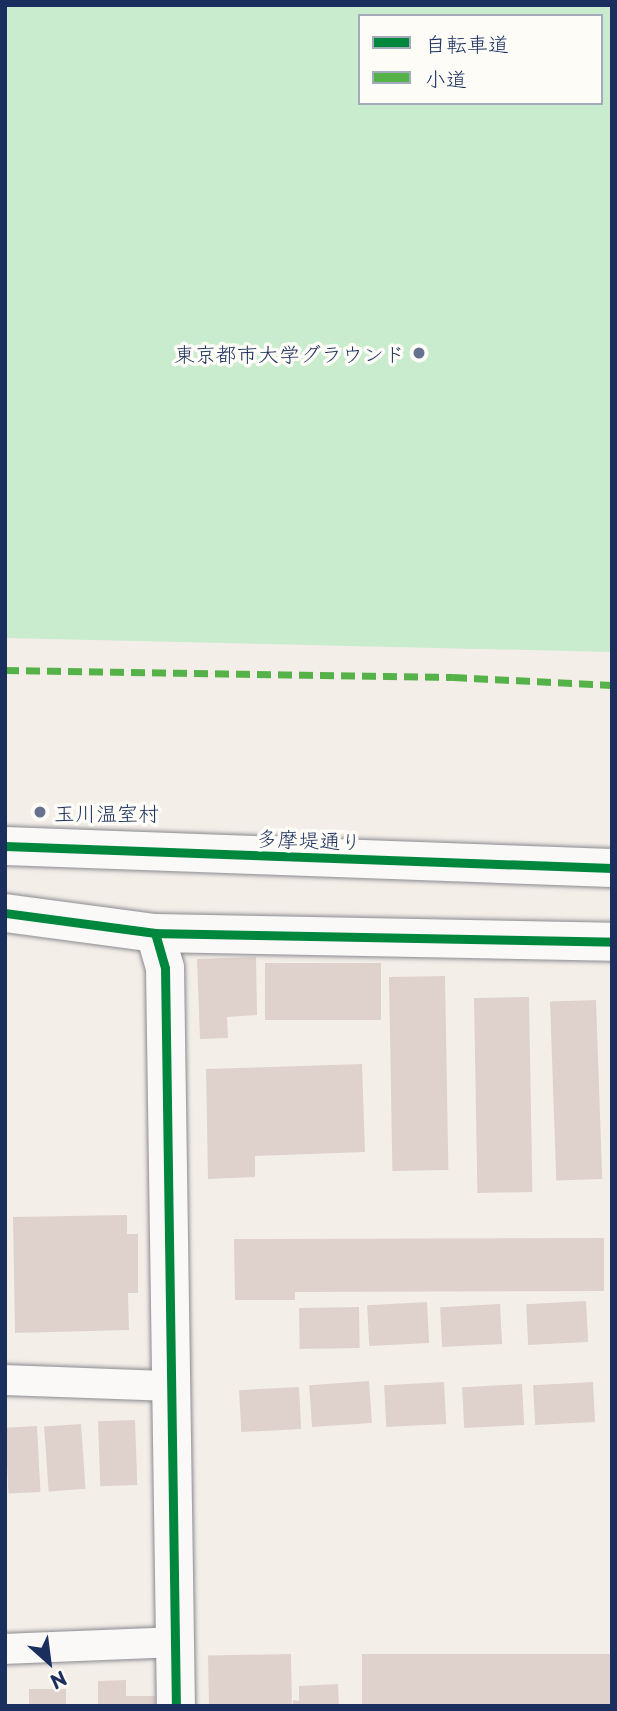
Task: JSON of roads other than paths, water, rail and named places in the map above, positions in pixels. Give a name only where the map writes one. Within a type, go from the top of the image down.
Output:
[{"type":"street","name":"多摩堤通り","points":[[5,846],[612,868]]},
{"type":"street","points":[[5,913],[155,933],[612,942]]},
{"type":"street","points":[[155,933],[164,968],[176,1706]]},
{"type":"lane","points":[[5,1380],[172,1386]]},
{"type":"lane","points":[[5,1649],[176,1642]]},
{"type":"place","name":"東京都市大学グラウンド","points":[[419,353]]},
{"type":"place","name":"玉川温室村","points":[[40,812]]}]
